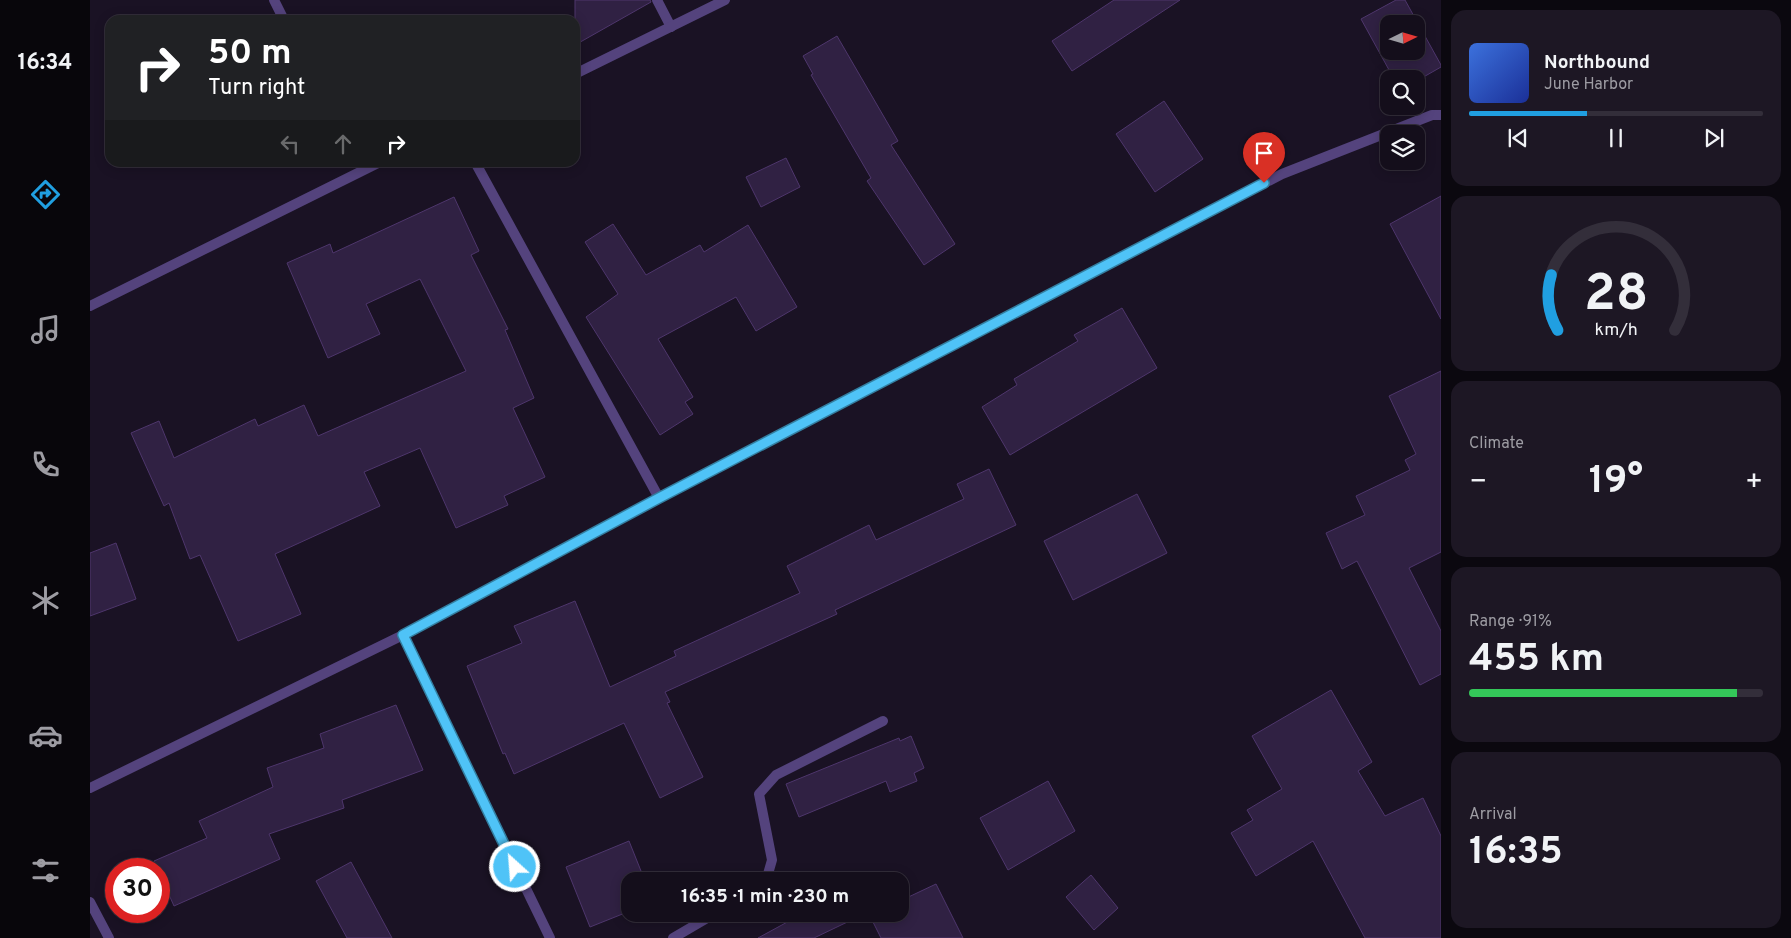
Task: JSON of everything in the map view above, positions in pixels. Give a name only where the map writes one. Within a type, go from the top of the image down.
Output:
[{"type":"street","points":[[274,0],[282,15]]},
{"type":"street","points":[[657,0],[671,26]]},
{"type":"street","points":[[580,72],[725,0]]},
{"type":"street","points":[[90,788],[403,635],[659,498],[1282,174],[1432,115],[1441,115]]},
{"type":"street","points":[[90,306],[361,167]]},
{"type":"street","points":[[478,167],[659,498]]},
{"type":"street","points":[[403,635],[550,938]]},
{"type":"street","points":[[769,872],[772,860],[759,794],[776,775],[883,720]]},
{"type":"street","points":[[90,902],[109,938]]},
{"type":"street","points":[[673,938],[700,922]]},
{"type":"building","points":[[575,0],[650,0],[651,2],[580,42],[580,15],[575,15]]},
{"type":"building","points":[[1114,0],[1180,0],[1072,71],[1052,41]]},
{"type":"building","points":[[1396,0],[1405,0],[1413,15],[1380,15],[1380,54],[1361,19]]},
{"type":"building","points":[[837,36],[898,141],[891,145],[955,244],[924,265],[867,181],[871,178],[811,75],[813,74],[803,56]]},
{"type":"building","points":[[1425,36],[1441,65],[1441,67],[1425,76],[1425,70],[1389,70],[1384,60],[1425,60]]},
{"type":"building","points":[[1164,101],[1203,159],[1155,192],[1116,134]]},
{"type":"building","points":[[786,158],[800,187],[761,207],[746,177]]},
{"type":"building","points":[[1441,196],[1441,319],[1390,224]]},
{"type":"building","points":[[454,197],[479,251],[471,255],[508,329],[505,330],[534,398],[513,408],[545,477],[504,496],[508,505],[456,528],[420,448],[364,472],[380,506],[275,554],[301,614],[238,641],[200,555],[190,559],[169,503],[164,506],[131,433],[159,421],[174,458],[255,419],[258,426],[304,405],[318,436],[466,371],[420,279],[366,304],[380,334],[328,358],[287,263],[330,244],[333,253]]},
{"type":"building","points":[[613,224],[646,275],[700,245],[704,252],[748,225],[797,307],[756,331],[736,297],[658,339],[693,397],[685,402],[693,414],[660,435],[586,317],[618,294],[585,242]]},
{"type":"building","points":[[1122,308],[1157,368],[1010,455],[982,407],[1017,385],[1014,379],[1078,341],[1074,335]]},
{"type":"building","points":[[1441,371],[1441,552],[1409,568],[1441,631],[1441,674],[1420,685],[1357,561],[1342,569],[1326,533],[1365,515],[1356,496],[1410,470],[1405,460],[1416,454],[1389,396]]},
{"type":"building","points":[[989,469],[1016,525],[835,610],[837,614],[665,692],[670,702],[667,703],[703,777],[660,798],[624,723],[514,774],[505,753],[503,754],[467,666],[522,643],[514,626],[575,601],[610,687],[676,656],[674,651],[800,593],[787,566],[869,525],[876,540],[964,499],[957,484]]},
{"type":"building","points":[[1137,494],[1167,553],[1073,600],[1044,541]]},
{"type":"building","points":[[116,543],[136,599],[90,616],[90,553]]},
{"type":"building","points":[[1331,690],[1372,762],[1358,771],[1385,816],[1423,798],[1441,836],[1441,938],[1365,938],[1313,841],[1256,876],[1231,833],[1253,820],[1247,810],[1282,789],[1252,736]]},
{"type":"building","points":[[396,705],[423,770],[342,800],[344,808],[269,834],[280,859],[174,906],[170,897],[170,858],[161,858],[207,838],[199,821],[273,787],[267,768],[324,748],[320,734]]},
{"type":"building","points":[[911,736],[924,768],[914,773],[917,781],[890,792],[886,781],[799,817],[786,784],[899,738],[900,741]]},
{"type":"building","points":[[1048,781],[1075,831],[1008,870],[980,818]]},
{"type":"building","points":[[629,841],[641,872],[621,872],[621,915],[590,927],[566,867]]},
{"type":"building","points":[[351,862],[392,938],[347,938],[316,881]]},
{"type":"building","points":[[1091,875],[1118,908],[1094,930],[1066,897]]},
{"type":"building","points":[[936,884],[963,938],[881,938],[873,922],[909,922],[909,897]]},
{"type":"building","points":[[787,922],[847,922],[814,938],[758,938]]},
{"type":"route","points":[[515,867],[403,635],[659,498],[1264,183]]}]
